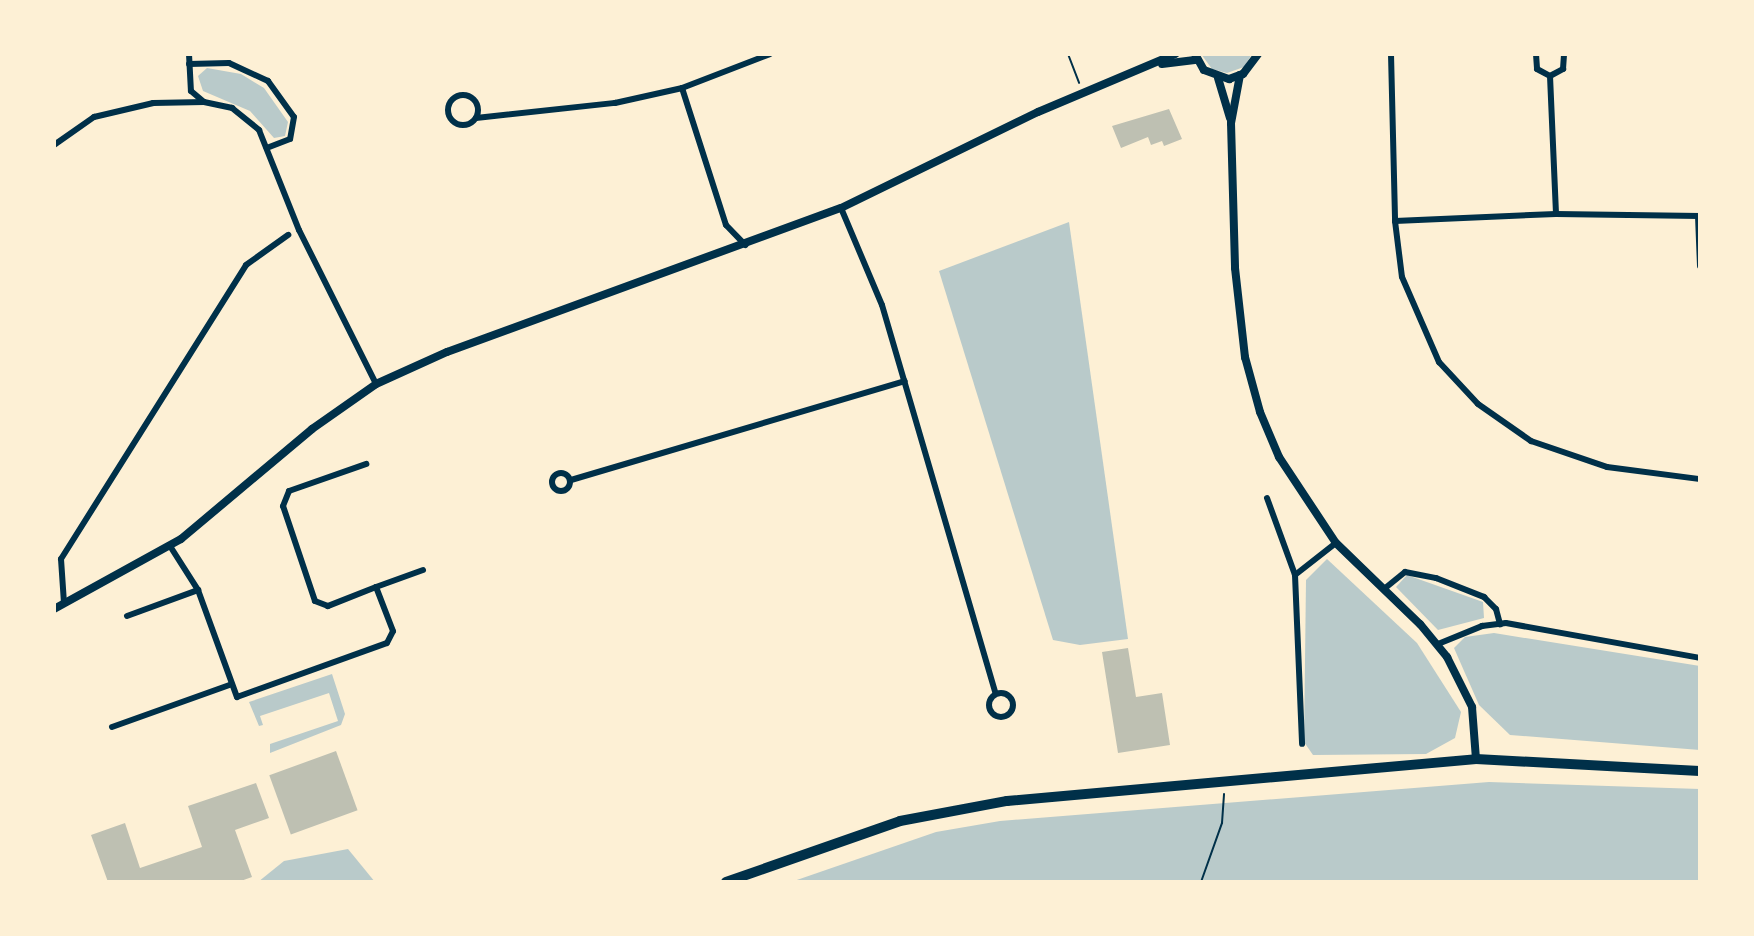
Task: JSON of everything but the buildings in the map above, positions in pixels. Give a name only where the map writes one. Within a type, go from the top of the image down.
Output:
[{"type":"main road","points":[[726,882],[900,821],[976,804],[1476,759],[1700,771]]},
{"type":"street","points":[[189,54],[191,91],[204,102]]},
{"type":"street","points":[[476,118],[478,109],[473,98],[461,95],[452,100],[448,114],[454,122],[463,125],[476,118],[615,103],[682,88],[770,54]]},
{"type":"street","points":[[1157,65],[1175,54]]},
{"type":"street","points":[[1258,54],[1240,75],[1231,123],[1235,268],[1245,357],[1279,457],[1336,543],[1438,644],[1472,707],[1476,759]]},
{"type":"street","points":[[1391,54],[1395,221],[1402,277],[1439,362],[1478,404],[1531,441],[1592,463],[1700,479]]},
{"type":"street","points":[[1536,54],[1537,69],[1550,76]]},
{"type":"street","points":[[1550,76],[1563,69],[1564,54]]},
{"type":"street","points":[[54,609],[170,546],[312,429],[376,384],[447,352],[746,246],[841,208],[1084,93],[1157,65],[1196,57],[1218,78],[1231,123]]},
{"type":"street","points":[[189,64],[229,63],[268,81],[294,117],[290,139],[267,148]]},
{"type":"street","points":[[1218,78],[1240,75]]},
{"type":"street","points":[[1550,76],[1556,214]]},
{"type":"street","points":[[682,88],[726,225],[746,246]]},
{"type":"street","points":[[54,145],[94,117],[153,103],[204,102],[232,108],[259,130],[299,230],[376,384]]},
{"type":"street","points":[[841,208],[882,305],[905,381],[996,694],[988,708],[1005,717],[1012,700],[996,694]]},
{"type":"street","points":[[1395,221],[1556,214],[1699,216],[1700,266]]},
{"type":"street","points":[[64,603],[61,559],[246,265],[288,235]]},
{"type":"street","points":[[571,480],[905,381]]},
{"type":"street","points":[[366,464],[289,491],[283,506],[315,601],[328,606],[423,570]]},
{"type":"street","points":[[1267,498],[1295,575],[1302,744]]},
{"type":"street","points":[[1295,575],[1336,543]]},
{"type":"street","points":[[170,546],[198,590],[229,685],[237,697],[387,643],[393,631],[376,587]]},
{"type":"street","points":[[1384,589],[1405,572],[1436,578],[1484,597],[1496,609],[1500,624]]},
{"type":"street","points":[[127,616],[198,590]]},
{"type":"street","points":[[1438,644],[1468,630],[1500,624],[1536,625],[1700,658]]},
{"type":"street","points":[[112,727],[229,685]]},
{"type":"path","points":[[1068,54],[1084,93]]},
{"type":"path","points":[[1201,882],[1222,823],[1224,793]]},
{"type":"shaded area","points":[[1201,54],[1252,54],[1244,67],[1227,73],[1212,69]]},
{"type":"shaded area","points":[[207,68],[241,74],[264,88],[288,122],[285,136],[274,138],[250,111],[203,91],[198,76]]},
{"type":"shaded area","points":[[1069,222],[1128,639],[1080,645],[1053,640],[939,271]]},
{"type":"shaded area","points":[[1327,559],[1417,643],[1461,712],[1455,738],[1426,754],[1313,755],[1304,742],[1306,580]]},
{"type":"shaded area","points":[[1407,575],[1483,602],[1484,618],[1438,630],[1396,587]]},
{"type":"shaded area","points":[[1494,633],[1700,666],[1700,750],[1510,735],[1479,705],[1454,648],[1465,637]]},
{"type":"shaded area","points":[[332,674],[345,714],[341,725],[270,753],[270,744],[338,721],[329,693],[260,716],[263,725],[259,726],[249,702]]},
{"type":"shaded area","points":[[1489,782],[1700,789],[1700,882],[791,882],[936,832],[1000,821]]},
{"type":"shaded area","points":[[348,849],[375,882],[258,882],[284,861]]}]
